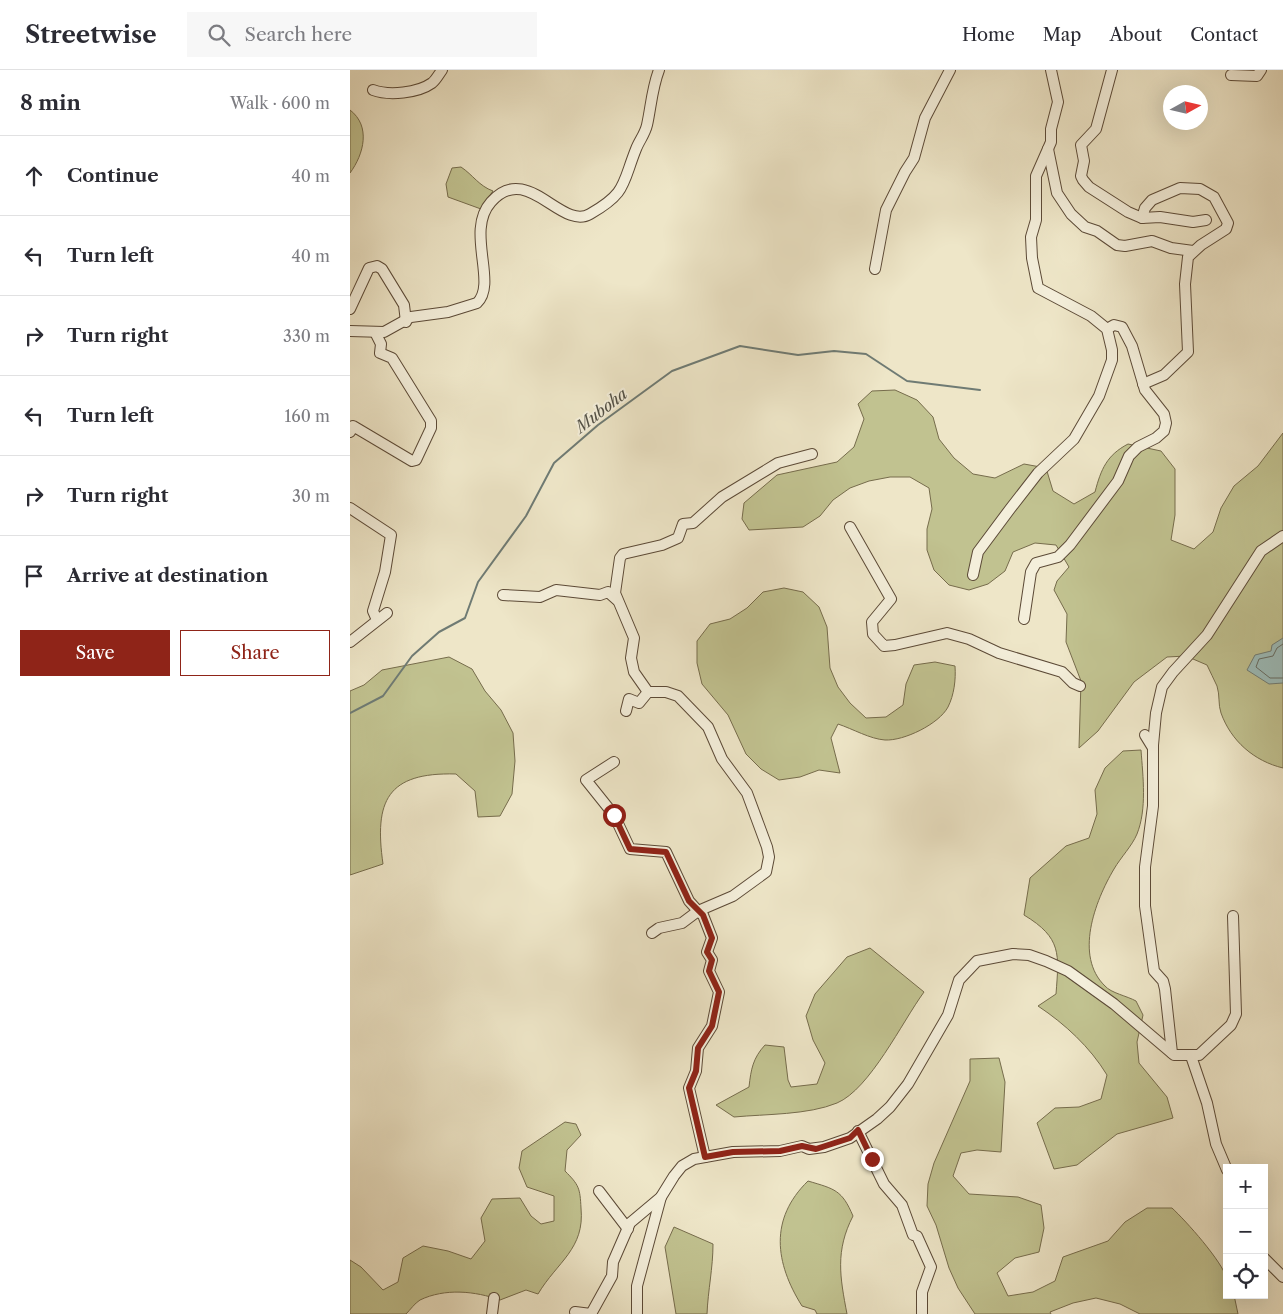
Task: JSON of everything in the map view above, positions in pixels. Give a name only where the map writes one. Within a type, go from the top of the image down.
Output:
[{"type":"street","points":[[373,90],[382,93],[416,90],[434,82],[442,70]]},
{"type":"street","points":[[350,331],[387,331],[406,322],[411,317],[448,312],[481,300],[484,292],[480,238],[483,216],[490,203],[503,192],[526,190],[578,217],[589,215],[621,191],[646,128],[654,82],[659,70]]},
{"type":"street","points":[[875,269],[886,210],[914,158],[925,118],[950,70]]},
{"type":"street","points":[[973,575],[978,552],[1038,473],[1074,439],[1099,396],[1100,389],[1108,376],[1112,360],[1112,350],[1106,329],[1091,316],[1038,288],[1032,258],[1031,238],[1036,220],[1036,176],[1048,148],[1058,102],[1051,70]]},
{"type":"street","points":[[1112,70],[1096,129],[1081,145],[1084,161],[1081,176],[1089,187],[1142,218],[1160,217],[1193,222],[1206,220]]},
{"type":"street","points":[[1231,75],[1257,76],[1262,70]]},
{"type":"street","points":[[1048,148],[1057,194],[1071,214],[1084,227],[1097,231],[1117,245],[1125,246],[1147,241],[1171,248],[1193,251]]},
{"type":"street","points":[[1142,218],[1148,203],[1180,188],[1206,191],[1214,197],[1228,223],[1226,229],[1193,251],[1188,257],[1186,272],[1188,352],[1164,375],[1143,384]]},
{"type":"street","points":[[350,309],[368,268],[377,266],[382,269],[404,305],[406,322]]},
{"type":"street","points":[[1024,619],[1031,572],[1036,563],[1058,557],[1070,545],[1118,481],[1129,456],[1138,447],[1156,438],[1164,431],[1166,423],[1164,414],[1148,395],[1132,346],[1122,327],[1114,325],[1106,329]]},
{"type":"street","points":[[350,432],[352,426],[412,461],[416,460],[431,428],[431,421],[392,358],[380,353],[381,344],[376,332]]},
{"type":"street","points":[[648,692],[634,672],[631,658],[634,638],[615,593],[620,558],[623,554],[662,545],[678,538],[684,524],[693,523],[722,497],[778,463],[812,454]]},
{"type":"street","points":[[350,508],[390,532],[391,535],[385,572],[374,612],[376,620]]},
{"type":"street","points":[[850,527],[891,599],[872,622],[873,634],[884,646],[947,633],[969,639],[999,654],[1062,672],[1073,683],[1080,686]]},
{"type":"street","points":[[1172,1053],[1165,989],[1163,981],[1154,971],[1145,919],[1145,867],[1153,806],[1153,748],[1156,713],[1162,687],[1172,672],[1207,635],[1261,551],[1283,536]]},
{"type":"street","points":[[503,594],[540,596],[556,590],[600,595],[608,592],[621,604]]},
{"type":"street","points":[[350,642],[387,613]]},
{"type":"street","points":[[626,712],[629,699],[639,704],[648,692]]},
{"type":"street","points":[[648,692],[666,692],[678,696],[708,728],[722,759],[746,793],[767,846],[769,857],[766,872],[733,896],[698,911],[682,923],[659,928],[652,933]]},
{"type":"street","points":[[1145,735],[1153,748]]},
{"type":"street","points":[[614,762],[586,780],[614,815],[630,849],[666,852],[689,901],[703,915],[712,938],[707,952],[712,960],[709,971],[719,992],[712,1026],[698,1048],[696,1071],[689,1088],[705,1157]]},
{"type":"street","points":[[575,1312],[591,1314],[612,1276],[613,1262],[630,1223],[661,1197],[679,1169],[694,1159],[733,1152],[780,1151],[802,1146],[816,1149],[850,1138],[858,1130],[877,1119],[899,1096],[948,1015],[959,980],[977,961],[1013,954],[1029,955],[1068,971],[1114,1004],[1172,1053],[1191,1056],[1199,1055],[1231,1025],[1236,1014],[1233,916]]},
{"type":"street","points":[[1191,1056],[1207,1103],[1216,1144],[1224,1164]]},
{"type":"street","points":[[858,1130],[884,1184],[902,1205],[913,1235],[917,1236],[931,1267],[922,1292],[922,1314]]},
{"type":"street","points":[[599,1191],[628,1229]]},
{"type":"street","points":[[637,1314],[637,1286],[661,1197]]},
{"type":"street","points":[[1268,1262],[1283,1277]]},
{"type":"street","points":[[492,1314],[494,1298]]},
{"type":"green space","points":[[350,110],[361,124],[363,140],[359,157],[350,173]]},
{"type":"green space","points":[[461,167],[493,191],[481,209],[448,197],[446,184],[452,168]]},
{"type":"green space","points":[[895,390],[917,400],[933,417],[939,439],[954,458],[973,474],[995,478],[1024,464],[1046,468],[1053,491],[1074,504],[1095,492],[1106,463],[1121,448],[1128,444],[1161,451],[1175,469],[1175,515],[1171,540],[1194,549],[1213,532],[1221,508],[1234,486],[1258,466],[1283,433],[1283,768],[1272,765],[1253,755],[1237,741],[1221,713],[1217,686],[1207,665],[1186,656],[1167,657],[1134,682],[1098,731],[1079,748],[1081,681],[1066,642],[1067,614],[1054,590],[1057,581],[1069,567],[1056,545],[1035,543],[1013,552],[1005,571],[988,584],[969,590],[949,585],[934,570],[927,550],[927,529],[932,509],[929,488],[910,477],[890,477],[869,481],[850,488],[833,500],[820,516],[803,527],[749,530],[742,519],[744,503],[777,475],[837,462],[854,447],[864,419],[858,404],[872,391]]},
{"type":"green space","points":[[784,588],[803,592],[819,607],[827,627],[830,668],[838,687],[850,703],[866,718],[886,717],[903,705],[906,684],[914,665],[935,662],[955,666],[955,682],[948,707],[929,725],[902,738],[893,740],[873,738],[838,724],[831,738],[840,773],[819,770],[800,777],[779,780],[761,769],[746,754],[728,715],[702,684],[697,663],[697,641],[710,624],[730,619],[747,608],[763,592]]},
{"type":"green space","points":[[449,657],[472,669],[485,691],[501,710],[513,733],[515,761],[512,794],[500,816],[478,817],[475,791],[456,774],[414,778],[400,785],[390,795],[384,807],[381,823],[383,864],[350,875],[350,691],[364,685],[382,670]]},
{"type":"green space","points":[[1141,750],[1144,793],[1140,824],[1135,838],[1114,869],[1100,897],[1091,928],[1089,944],[1091,960],[1096,974],[1105,986],[1111,991],[1136,1001],[1143,1015],[1137,1042],[1139,1063],[1167,1097],[1173,1118],[1117,1134],[1077,1165],[1054,1169],[1037,1123],[1055,1108],[1079,1107],[1101,1099],[1107,1075],[1093,1055],[1076,1037],[1058,1020],[1038,1006],[1056,994],[1058,968],[1052,940],[1045,931],[1024,915],[1030,878],[1066,846],[1089,838],[1097,814],[1095,790],[1105,768],[1123,751]]},
{"type":"green space","points":[[870,948],[924,992],[885,1054],[861,1084],[837,1103],[800,1112],[734,1117],[716,1105],[749,1087],[753,1064],[765,1045],[784,1047],[788,1080],[791,1087],[817,1084],[825,1063],[813,1040],[806,1016],[815,994],[847,957]]},
{"type":"green space","points":[[999,1058],[1005,1082],[1001,1152],[977,1150],[961,1153],[953,1176],[969,1194],[1018,1197],[1041,1205],[1044,1228],[1039,1252],[1015,1258],[997,1273],[1008,1296],[1033,1292],[1055,1281],[1063,1257],[1108,1241],[1125,1222],[1147,1208],[1172,1208],[1194,1231],[1223,1270],[1223,1299],[1235,1299],[1238,1314],[1140,1314],[1120,1304],[1096,1298],[1073,1303],[1050,1312],[1051,1314],[975,1314],[958,1288],[949,1268],[936,1225],[927,1206],[928,1184],[934,1163],[970,1081],[970,1059]]},
{"type":"green space","points":[[565,1122],[576,1124],[581,1135],[567,1150],[565,1171],[576,1184],[579,1191],[581,1222],[579,1234],[574,1245],[538,1294],[526,1290],[500,1300],[470,1293],[450,1292],[420,1300],[406,1314],[350,1314],[350,1260],[361,1267],[383,1290],[398,1282],[403,1258],[423,1246],[448,1251],[471,1259],[485,1241],[481,1218],[492,1199],[520,1198],[531,1216],[541,1224],[554,1221],[554,1196],[527,1187],[519,1168],[522,1151]]},
{"type":"green space","points":[[808,1181],[837,1192],[849,1207],[853,1216],[843,1241],[841,1253],[842,1288],[847,1314],[817,1314],[815,1310],[802,1306],[786,1274],[780,1242],[782,1226],[795,1196]]},
{"type":"green space","points":[[674,1227],[713,1244],[707,1314],[676,1314],[665,1247]]},
{"type":"water","points":[[1283,638],[1283,683],[1269,684],[1247,670],[1255,655],[1271,651],[1272,645]]},
{"type":"waterway","name":"Muboha","points":[[350,713],[383,696],[412,656],[439,632],[465,618],[478,582],[526,516],[554,463],[598,425],[672,371],[740,346],[798,355],[834,351],[866,354],[907,381],[980,390]]},
{"type":"route","points":[[614,815],[630,849],[666,852],[689,901],[703,915],[712,938],[707,952],[712,960],[709,971],[719,992],[712,1026],[698,1048],[696,1071],[689,1088],[705,1157],[733,1152],[780,1151],[802,1146],[816,1149],[850,1138],[856,1135],[858,1130],[872,1159]]}]
